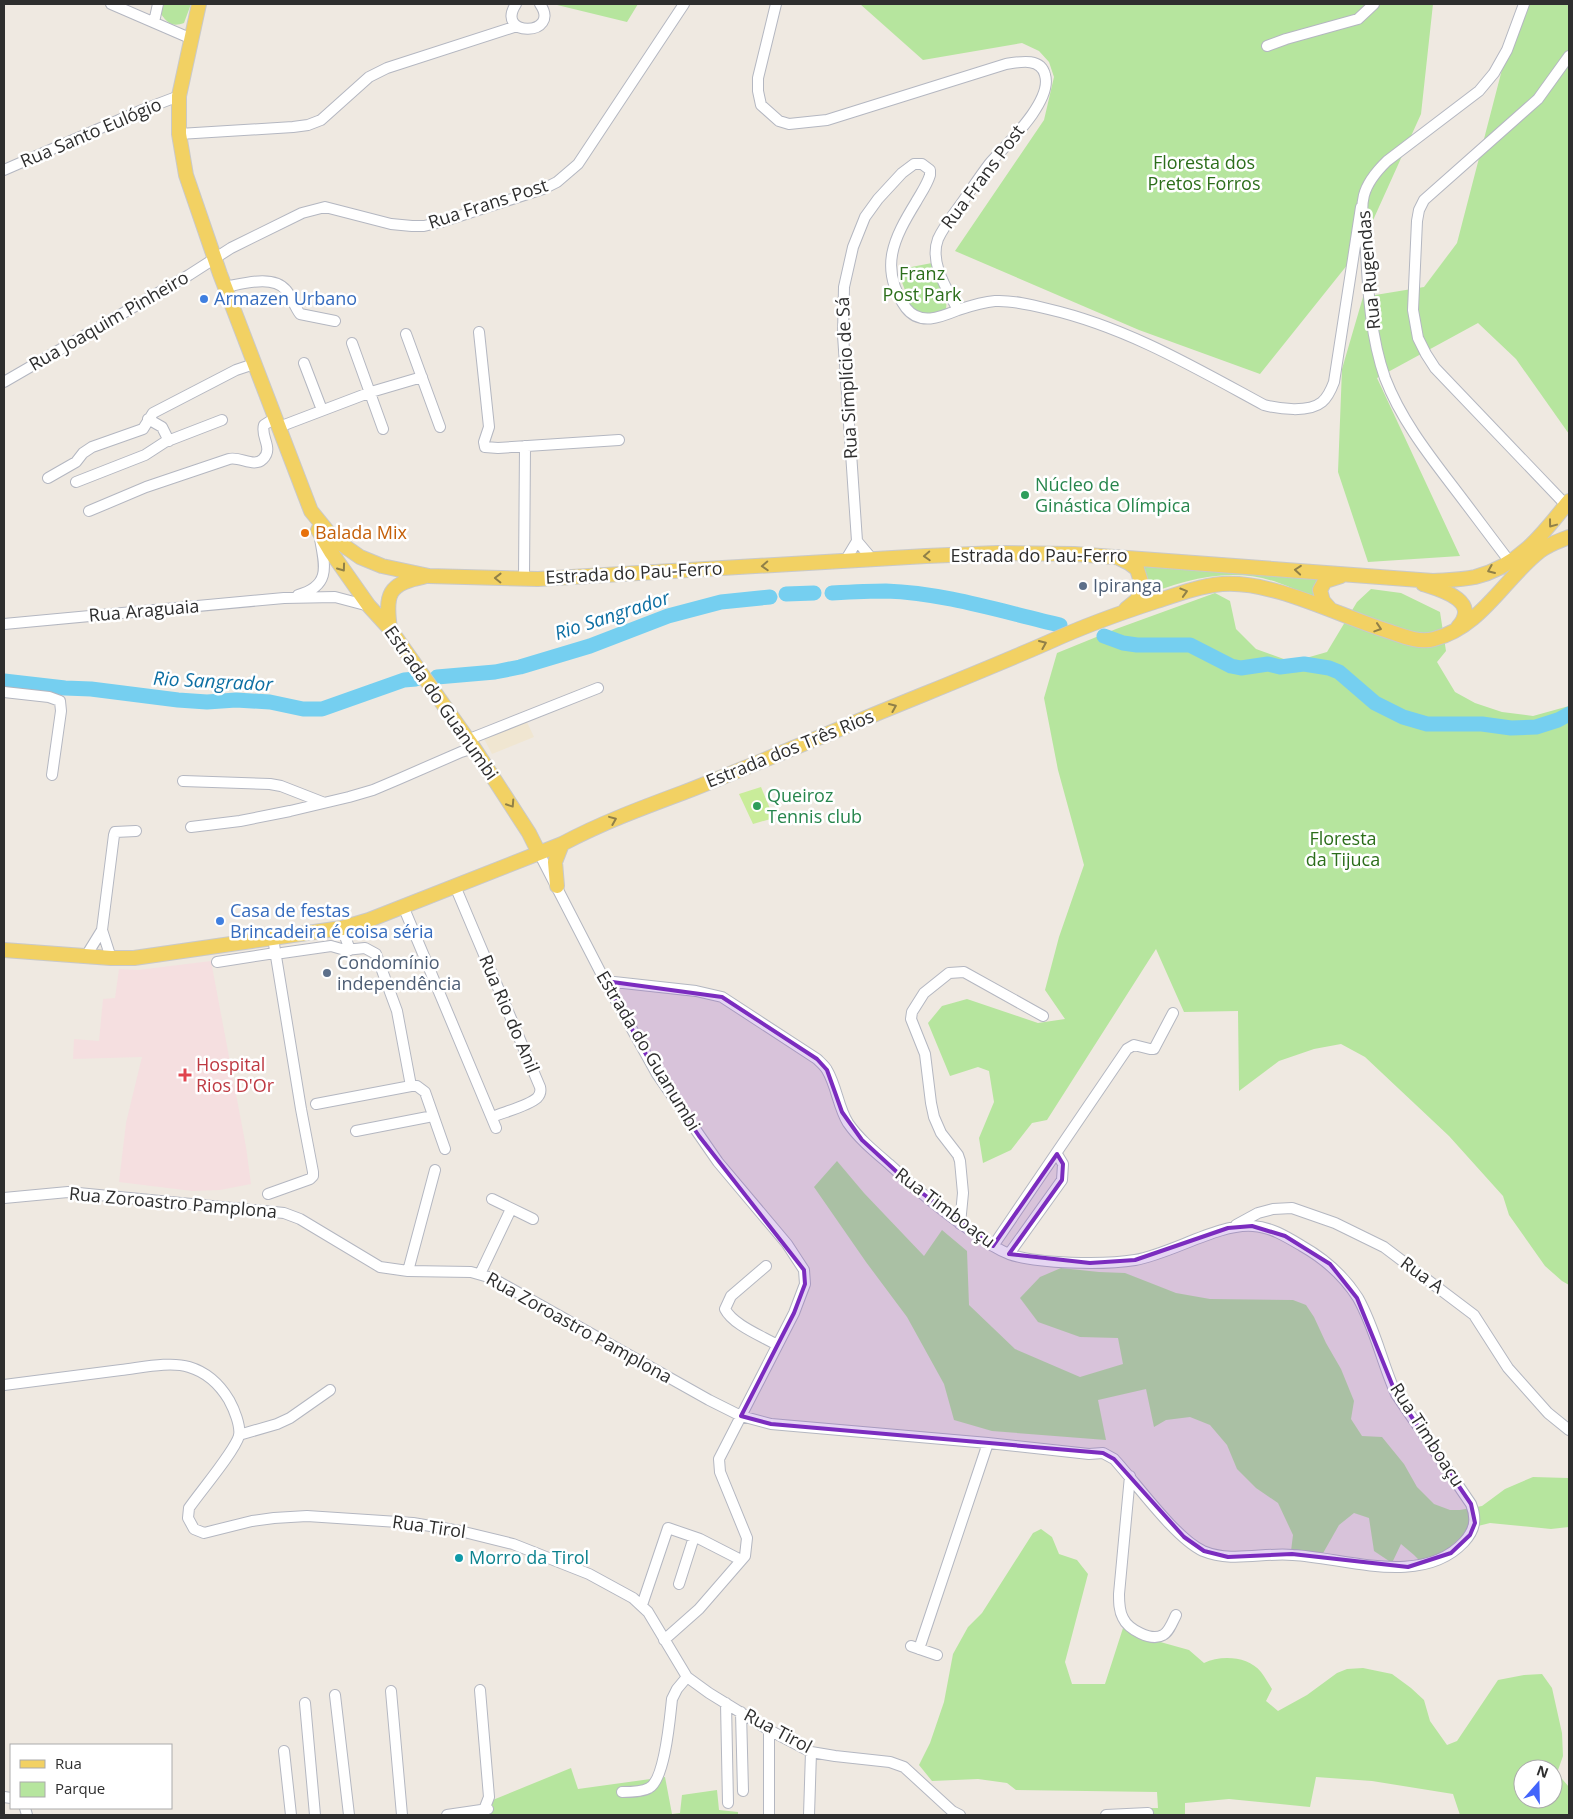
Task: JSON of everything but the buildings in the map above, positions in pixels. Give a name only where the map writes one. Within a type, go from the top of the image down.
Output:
[{"type":"main road","name":"Estrada do Pau-Ferro","points":[[199,4],[179,96],[179,134],[186,174],[225,287],[311,511],[333,538],[360,557],[382,566],[429,576],[524,578],[998,553],[1074,554],[1433,580],[1476,576],[1510,562],[1536,548]]},
{"type":"main road","name":"Estrada dos Três Rios","points":[[4,950],[134,958],[342,928],[370,920],[539,853],[1080,628],[1197,588],[1221,584],[1255,586],[1374,627],[1418,640],[1431,640],[1469,622],[1487,606],[1536,548],[1568,503]]},
{"type":"main road","name":"Estrada do Guanumbi","points":[[311,511],[320,536],[369,606],[390,629],[470,744],[529,833],[539,853]]},
{"type":"main road","points":[[1536,548],[1569,537]]},
{"type":"main road","points":[[1116,556],[1137,569],[1142,585],[1137,600],[1121,613]]},
{"type":"main road","points":[[1332,611],[1322,601],[1320,595],[1322,585],[1325,581],[1347,574]]},
{"type":"main road","points":[[390,629],[388,602],[392,591],[396,586],[407,580],[429,576]]},
{"type":"main road","points":[[1403,578],[1449,593],[1461,602],[1464,608],[1464,618],[1455,630]]},
{"type":"main road","points":[[502,867],[523,850],[529,833],[550,841],[565,842],[555,862],[557,886]]},
{"type":"street","points":[[112,4],[192,39]]},
{"type":"street","points":[[154,22],[158,4]]},
{"type":"street","points":[[511,6],[512,18],[517,26],[522,29],[532,30],[540,24],[544,16],[540,4]]},
{"type":"street","name":"Rua Frans Post","points":[[215,258],[302,212],[315,208],[335,208],[401,226],[424,226],[529,194],[557,182],[578,164],[684,4]]},
{"type":"street","name":"Rua Frans Post","points":[[776,4],[758,78],[758,91],[761,105],[779,121],[789,124],[827,120],[1006,64],[1019,62],[1035,63],[1041,66],[1045,72],[1046,91],[1038,105],[989,165],[935,246],[936,260],[944,283],[958,310]]},
{"type":"street","points":[[1266,46],[1358,19],[1374,4]]},
{"type":"street","name":"Rua Rugendas","points":[[1510,562],[1433,461],[1396,403],[1375,341],[1368,291],[1365,234],[1361,207],[1370,180],[1378,170],[1478,91],[1494,73],[1507,50],[1524,4]]},
{"type":"street","points":[[179,134],[293,127],[315,123],[322,120],[377,72],[517,26]]},
{"type":"street","points":[[1568,503],[1435,368],[1418,338],[1412,296],[1417,221],[1419,210],[1424,200],[1538,99],[1569,56]]},
{"type":"street","name":"Rua Santo Eulógio","points":[[4,170],[142,110],[179,96]]},
{"type":"street","name":"Rua Simplício de Sá","points":[[857,542],[843,336],[844,287],[853,247],[865,217],[878,199],[902,173],[914,164],[922,164],[930,170],[930,175],[899,230],[894,244],[891,261],[894,284],[908,310],[918,317],[929,320],[958,310]]},
{"type":"street","points":[[958,310],[996,301],[1038,306],[1069,314],[1102,324],[1142,341],[1274,408],[1293,409],[1310,407],[1321,403],[1329,395],[1334,382],[1361,207]]},
{"type":"street","name":"Rua Joaquim Pinheiro","points":[[4,382],[215,258]]},
{"type":"street","points":[[225,287],[266,281],[276,282],[288,292],[300,314],[335,321]]},
{"type":"street","points":[[479,332],[489,427],[484,442],[485,447],[498,448],[619,440]]},
{"type":"street","points":[[406,334],[440,427]]},
{"type":"street","points":[[352,343],[383,428]]},
{"type":"street","points":[[304,363],[322,410]]},
{"type":"street","points":[[48,478],[76,462],[83,453],[92,447],[143,429],[153,413],[236,370],[254,364]]},
{"type":"street","points":[[89,511],[146,487],[229,459],[239,458],[251,462],[260,462],[265,458],[268,448],[263,432],[264,426],[322,410],[371,392],[422,377]]},
{"type":"street","points":[[148,419],[162,427],[169,441]]},
{"type":"street","points":[[76,482],[145,455],[169,441],[222,420]]},
{"type":"street","points":[[524,578],[525,446]]},
{"type":"street","name":"Rua Araguaia","points":[[284,598],[305,593],[315,588],[321,581],[324,567],[320,536]]},
{"type":"street","points":[[846,561],[857,542],[873,560]]},
{"type":"street","name":"Rua Araguaia","points":[[4,624],[284,598],[335,597],[369,606]]},
{"type":"street","points":[[191,827],[290,811],[373,790],[461,752],[470,744],[598,688]]},
{"type":"street","points":[[4,692],[54,698],[60,701],[62,711],[52,775]]},
{"type":"street","points":[[183,781],[270,784],[281,786],[322,802]]},
{"type":"street","points":[[86,956],[102,930],[115,832],[136,831]]},
{"type":"street","name":"Estrada do Guanumbi","points":[[539,853],[605,981],[657,1074],[718,1162],[787,1244],[804,1270],[805,1284],[794,1312],[719,1459],[720,1472],[747,1538],[745,1556],[699,1609],[664,1640]]},
{"type":"street","name":"Rua Rio do Anil","points":[[455,886],[541,1091],[538,1097],[532,1101],[492,1117]]},
{"type":"street","points":[[403,906],[496,1128]]},
{"type":"street","points":[[342,928],[350,950]]},
{"type":"street","points":[[102,930],[110,958]]},
{"type":"street","points":[[268,1194],[310,1179],[313,1176],[301,1109],[279,953],[274,938]]},
{"type":"street","points":[[217,962],[331,946],[350,950],[365,948],[376,954],[397,1011],[411,1086]]},
{"type":"street","points":[[960,1224],[963,1193],[960,1161],[958,1155],[941,1133],[934,1117],[930,1103],[925,1054],[911,1019],[912,1012],[924,993],[949,973],[955,971],[964,972],[1043,1016]]},
{"type":"street","name":"Rua Timboaçu","points":[[605,981],[696,991],[722,997],[817,1059],[828,1070],[842,1112],[862,1140],[910,1184],[960,1224],[993,1246],[1010,1254],[1032,1258],[1090,1263],[1135,1260],[1228,1228],[1252,1226],[1268,1229],[1286,1236],[1330,1264],[1357,1298],[1369,1321],[1396,1394],[1465,1493],[1474,1514],[1475,1523],[1470,1535],[1451,1553],[1437,1560],[1408,1567],[1382,1566],[1292,1554],[1228,1557],[1204,1551],[1184,1537],[1172,1526],[1114,1459],[1103,1453],[1089,1454],[771,1424],[741,1416]]},
{"type":"street","points":[[993,1246],[1127,1049],[1134,1045],[1154,1049],[1173,1013]]},
{"type":"street","points":[[316,1104],[417,1086],[425,1092],[445,1149]]},
{"type":"street","points":[[356,1132],[433,1116]]},
{"type":"street","points":[[1010,1254],[1062,1180],[1062,1164],[1057,1154]]},
{"type":"street","points":[[408,1270],[435,1170]]},
{"type":"street","name":"Rua Zoroastro Pamplona","points":[[4,1198],[68,1192],[284,1213],[300,1219],[380,1267],[480,1274],[510,1288],[709,1400],[741,1416]]},
{"type":"street","points":[[492,1199],[533,1220]]},
{"type":"street","name":"Rua A","points":[[1228,1228],[1258,1213],[1272,1209],[1292,1208],[1335,1223],[1374,1241],[1455,1299],[1474,1315],[1508,1368],[1548,1412],[1569,1430]]},
{"type":"street","points":[[480,1274],[512,1209]]},
{"type":"street","points":[[766,1266],[731,1296],[725,1309],[728,1316],[777,1345]]},
{"type":"street","points":[[4,1385],[150,1366],[188,1366],[202,1372],[224,1392],[237,1418],[239,1435],[277,1424],[290,1418],[330,1390]]},
{"type":"street","name":"Rua Tirol","points":[[239,1435],[230,1452],[189,1508],[187,1513],[190,1524],[199,1532],[213,1532],[252,1521],[307,1516],[413,1523],[496,1539],[548,1556],[598,1579],[642,1605],[687,1677],[698,1686],[769,1730],[811,1752],[897,1764],[910,1771],[938,1798],[960,1815]]},
{"type":"street","points":[[937,1655],[915,1647],[988,1443]]},
{"type":"street","points":[[1130,1476],[1119,1594],[1120,1612],[1124,1620],[1135,1629],[1153,1637],[1161,1637],[1166,1634],[1176,1616]]},
{"type":"street","points":[[642,1605],[668,1528],[694,1537],[741,1560]]},
{"type":"street","points":[[679,1584],[694,1537]]},
{"type":"street","points":[[622,1792],[641,1791],[650,1788],[656,1782],[662,1763],[672,1698],[687,1677]]},
{"type":"street","points":[[447,1815],[486,1811],[489,1797],[480,1690]]},
{"type":"street","points":[[391,1691],[402,1815]]},
{"type":"street","points":[[334,1695],[349,1815]]},
{"type":"street","points":[[305,1703],[316,1815]]},
{"type":"street","points":[[726,1703],[728,1803]]},
{"type":"street","points":[[741,1712],[742,1791]]},
{"type":"street","points":[[769,1730],[769,1815]]},
{"type":"street","points":[[284,1751],[291,1815]]},
{"type":"street","points":[[810,1815],[811,1752]]},
{"type":"street","points":[[1106,1815],[1148,1813]]},
{"type":"highlighted area","points":[[605,981],[722,997],[817,1059],[827,1070],[842,1112],[862,1140],[910,1184],[993,1246],[1057,1154],[1063,1164],[1062,1180],[1009,1254],[1090,1263],[1135,1260],[1228,1228],[1252,1226],[1285,1236],[1330,1264],[1357,1298],[1396,1394],[1471,1504],[1475,1523],[1470,1535],[1451,1553],[1408,1567],[1292,1554],[1228,1557],[1204,1551],[1184,1537],[1114,1459],[1103,1453],[771,1424],[741,1416],[794,1313],[805,1284],[804,1270],[699,1136],[657,1074]]},
{"type":"shaded area","points":[[525,718],[534,737],[492,754],[482,735]]},
{"type":"shaded area","name":"Hospital Rios D'Or","points":[[211,961],[246,1147],[251,1184],[220,1190],[192,1191],[119,1182],[126,1123],[142,1057],[73,1059],[74,1039],[99,1041],[103,999],[115,998],[119,969],[138,970]]},
{"type":"green space","points":[[164,4],[191,4],[184,23],[174,25],[166,20],[161,14]]},
{"type":"green space","points":[[553,4],[638,4],[627,22]]},
{"type":"green space","name":"Floresta dos Pretos Forros","points":[[860,4],[1433,4],[1421,114],[1360,249],[1260,374],[1139,330],[955,251],[1044,120],[1054,77],[1049,62],[1039,51],[1022,43],[923,60]]},
{"type":"green space","points":[[1519,4],[1569,4],[1569,434],[1516,359],[1478,323],[1377,378],[1460,556],[1368,562],[1338,472],[1342,369],[1363,297],[1424,287],[1457,243]]},
{"type":"green space","name":"Franz Post Park","points":[[932,263],[943,286],[946,298],[946,310],[939,316],[916,312],[910,304],[899,274],[901,269]]},
{"type":"green space","points":[[1143,566],[1324,575],[1315,588],[1314,597],[1261,578],[1244,575],[1226,575],[1192,580],[1141,597],[1145,578]]},
{"type":"green space","name":"Floresta da Tijuca","points":[[1371,589],[1401,593],[1440,612],[1446,651],[1437,662],[1455,692],[1475,703],[1502,712],[1533,716],[1569,706],[1569,1285],[1545,1266],[1509,1215],[1503,1196],[1449,1136],[1365,1057],[1341,1044],[1314,1049],[1279,1061],[1239,1091],[1238,1011],[1184,1012],[1156,949],[1047,1120],[1032,1123],[1011,1150],[983,1163],[979,1138],[994,1102],[989,1071],[978,1067],[950,1076],[928,1023],[942,1006],[967,999],[1038,1023],[1065,1019],[1045,990],[1059,937],[1084,865],[1058,770],[1044,698],[1057,653],[1215,593],[1230,601],[1236,629],[1256,649],[1292,662],[1327,652],[1357,602]]},
{"type":"green space","name":"Queiroz Tennis club","points":[[761,787],[774,818],[753,824],[739,794]]},
{"type":"green space","points":[[837,1161],[864,1193],[924,1256],[942,1230],[967,1251],[969,1305],[1015,1349],[1080,1377],[1123,1364],[1118,1338],[1080,1337],[1038,1322],[1020,1298],[1040,1277],[1061,1268],[1125,1273],[1176,1293],[1210,1299],[1293,1300],[1306,1305],[1341,1369],[1354,1401],[1351,1419],[1362,1436],[1382,1437],[1404,1464],[1417,1487],[1434,1504],[1450,1510],[1482,1506],[1505,1489],[1533,1477],[1568,1478],[1569,1527],[1551,1529],[1490,1523],[1470,1528],[1437,1560],[1423,1564],[1401,1544],[1392,1563],[1374,1551],[1369,1518],[1354,1513],[1339,1525],[1322,1555],[1291,1551],[1293,1535],[1278,1503],[1256,1488],[1237,1469],[1227,1445],[1210,1425],[1190,1417],[1166,1420],[1154,1427],[1146,1389],[1098,1400],[1106,1440],[992,1431],[954,1420],[944,1384],[907,1317],[814,1187]]},
{"type":"green space","points":[[1041,1529],[1052,1537],[1059,1554],[1077,1560],[1088,1574],[1065,1662],[1072,1684],[1105,1684],[1123,1628],[1146,1638],[1189,1650],[1204,1663],[1211,1660],[1234,1658],[1249,1663],[1261,1672],[1272,1689],[1266,1701],[1278,1711],[1307,1695],[1337,1673],[1347,1669],[1363,1668],[1392,1674],[1424,1700],[1430,1721],[1447,1745],[1457,1741],[1498,1680],[1542,1674],[1552,1688],[1562,1733],[1563,1756],[1562,1759],[1513,1759],[1513,1809],[1563,1809],[1563,1780],[1569,1787],[1569,1815],[1460,1815],[1453,1794],[1372,1781],[1316,1777],[1310,1807],[1229,1799],[1185,1803],[1185,1815],[1149,1815],[1149,1808],[1158,1808],[1157,1792],[1016,1790],[1007,1783],[978,1779],[932,1781],[919,1765],[930,1743],[944,1702],[953,1654],[968,1627],[982,1613],[1033,1533]]},
{"type":"green space","points":[[571,1768],[578,1789],[665,1777],[672,1814],[680,1813],[682,1795],[717,1790],[719,1810],[738,1812],[738,1815],[476,1815],[478,1806]]},
{"type":"waterway","name":"Rio Sangrador","points":[[832,593],[886,591],[930,595],[1060,625]]},
{"type":"waterway","name":"Rio Sangrador","points":[[786,594],[814,593]]},
{"type":"waterway","name":"Rio Sangrador","points":[[437,677],[495,672],[520,667],[590,646],[668,616],[721,602],[770,597]]},
{"type":"waterway","name":"Rio Sangrador","points":[[1104,636],[1123,643],[1137,645],[1190,645],[1231,666],[1241,668],[1268,664],[1280,667],[1304,664],[1329,668],[1339,672],[1375,703],[1403,717],[1427,724],[1482,724],[1511,728],[1536,727],[1558,720],[1569,714]]},
{"type":"waterway","name":"Rio Sangrador","points":[[4,681],[178,700],[270,702],[303,709],[322,709],[404,680],[416,679]]},
{"type":"place","name":"Armazen Urbano","points":[[204,299]]},
{"type":"place","name":"Núcleo de Ginástica Olímpica","points":[[1025,495]]},
{"type":"place","name":"Balada Mix","points":[[305,533]]},
{"type":"place","name":"Ipiranga","points":[[1083,586]]},
{"type":"place","name":"Queiroz Tennis club","points":[[757,806]]},
{"type":"place","name":"Casa de festas Brincadeira é coisa séria","points":[[220,921]]},
{"type":"place","name":"Condomínio independência","points":[[327,973]]},
{"type":"place","name":"Hospital Rios D'Or","points":[[185,1075]]},
{"type":"place","name":"Morro da Tirol","points":[[459,1558]]}]
